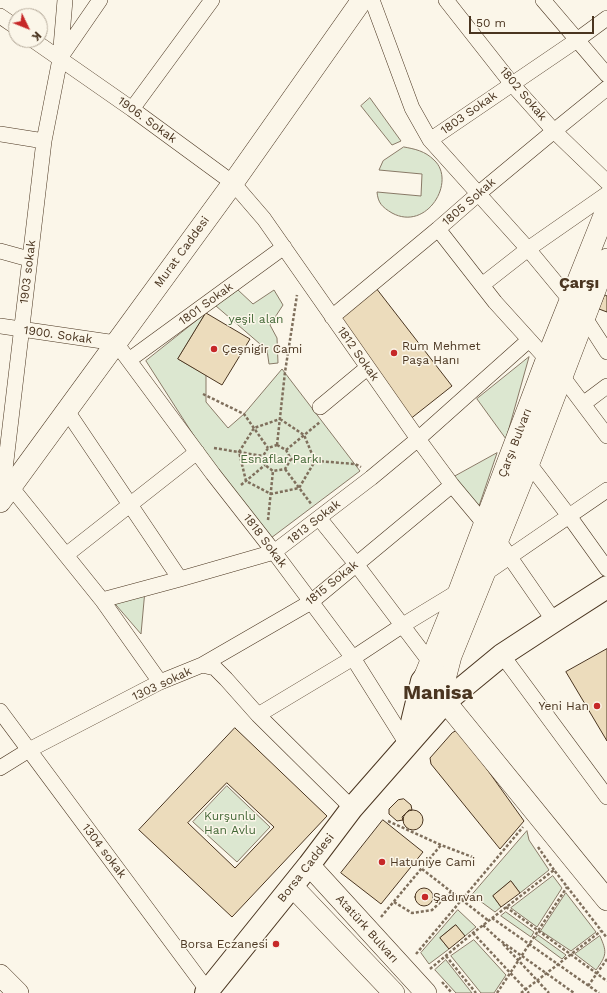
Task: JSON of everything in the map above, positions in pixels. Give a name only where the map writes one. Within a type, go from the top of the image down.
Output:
[{"type":"main road","name":"Borsa Caddesi","points":[[207,992],[309,865],[352,808],[407,744],[436,682],[470,681],[502,655],[607,587]]},
{"type":"street","name":"1903 sokak","points":[[4,490],[20,329],[44,141],[60,59],[65,0]]},
{"type":"street","points":[[60,59],[100,0]]},
{"type":"street","points":[[132,109],[212,0]]},
{"type":"street","name":"Murat Caddesi","points":[[4,490],[67,411],[233,183],[362,0]]},
{"type":"street","points":[[372,0],[412,108],[430,140],[528,249],[585,318],[607,352]]},
{"type":"street","name":"1802 Sokak","points":[[446,0],[512,84],[554,131],[607,182]]},
{"type":"street","points":[[543,0],[607,75]]},
{"type":"street","name":"1803 Sokak","points":[[430,140],[607,18]]},
{"type":"street","name":"1906. Sokak","points":[[44,48],[132,109],[233,183]]},
{"type":"street","name":"1805 Sokak","points":[[332,317],[607,88]]},
{"type":"street","points":[[0,134],[44,141]]},
{"type":"street","name":"1812 Sokak","points":[[233,183],[264,219],[418,438],[452,485],[504,548],[554,620]]},
{"type":"street","points":[[482,285],[528,249],[607,194]]},
{"type":"street","name":"Çarşı Bulvarı","points":[[436,682],[459,591],[547,358],[607,208]]},
{"type":"street","points":[[438,229],[495,302],[562,376],[607,436]]},
{"type":"street","name":"1801 Sokak","points":[[129,360],[284,247]]},
{"type":"street","points":[[0,251],[30,259]]},
{"type":"street","name":"Çarşı Bulvarı","points":[[436,682],[451,656],[486,573],[504,548],[529,463],[607,259]]},
{"type":"street","name":"1900. Sokak","points":[[0,326],[116,343]]},
{"type":"street","name":"1813 Sokak","points":[[102,600],[180,579],[270,547],[319,518],[377,473],[529,340]]},
{"type":"street","name":"1818 Sokak","points":[[116,343],[353,658],[407,744]]},
{"type":"street","points":[[320,407],[368,368]]},
{"type":"street","points":[[583,404],[607,386]]},
{"type":"street","points":[[67,411],[180,579]]},
{"type":"street","points":[[514,445],[570,516],[607,569]]},
{"type":"street","points":[[66,554],[197,452]]},
{"type":"street","name":"1815 Sokak","points":[[202,665],[311,602],[452,485]]},
{"type":"street","points":[[4,490],[66,554],[102,600],[160,682]]},
{"type":"street","points":[[504,548],[570,516],[607,490]]},
{"type":"street","points":[[319,518],[403,625],[436,682],[607,900]]},
{"type":"street","points":[[258,715],[353,658],[459,591]]},
{"type":"street","points":[[502,655],[607,797]]},
{"type":"street","name":"1303 sokak","points":[[0,768],[29,750],[160,682],[202,665],[215,668],[258,715],[352,808]]},
{"type":"street","name":"1304 sokak","points":[[0,711],[207,992]]},
{"type":"street","name":"Atatürk Bulvarı","points":[[309,865],[426,993]]},
{"type":"street","name":"Atatürk Bulvarı","points":[[292,886],[394,993]]},
{"type":"street","points":[[0,975],[18,993]]},
{"type":"path","points":[[276,445],[285,372],[301,272]]},
{"type":"path","points":[[203,394],[244,414],[268,448]]},
{"type":"path","points":[[286,450],[322,421],[320,407]]},
{"type":"path","points":[[280,419],[254,428],[239,452],[246,481],[271,494],[299,488],[314,461]]},
{"type":"path","points":[[280,419],[304,435],[314,461]]},
{"type":"path","points":[[285,469],[274,470],[265,465],[263,456],[268,448],[276,445],[286,450],[291,459]]},
{"type":"path","points":[[197,452],[206,447],[263,456]]},
{"type":"path","points":[[291,459],[355,464],[377,473]]},
{"type":"path","points":[[285,469],[291,459]]},
{"type":"path","points":[[229,494],[265,465]]},
{"type":"path","points":[[285,469],[313,506],[319,518]]},
{"type":"path","points":[[270,547],[271,494],[274,470]]},
{"type":"path","points":[[388,821],[441,845],[475,858]]},
{"type":"path","points":[[416,954],[528,822]]},
{"type":"path","points":[[369,931],[441,845]]},
{"type":"path","points":[[537,846],[607,938]]},
{"type":"path","points":[[422,869],[489,921]]},
{"type":"path","points":[[430,969],[483,925],[554,870]]},
{"type":"path","points":[[497,993],[567,887]]},
{"type":"path","points":[[394,902],[412,913],[432,910],[451,892]]},
{"type":"path","points":[[506,907],[607,981]]},
{"type":"path","points":[[492,918],[599,993]]},
{"type":"path","points":[[483,925],[549,993]]},
{"type":"path","points":[[521,993],[602,931]]},
{"type":"path","points":[[473,933],[529,993]]},
{"type":"path","points":[[498,939],[574,993]]},
{"type":"path","points":[[446,956],[476,993]]},
{"type":"path","points":[[588,986],[607,959]]},
{"type":"green space","points":[[370,98],[401,141],[392,145],[361,106]]},
{"type":"green space","points":[[404,147],[427,154],[434,160],[440,169],[442,180],[440,191],[435,202],[427,210],[417,216],[405,217],[392,213],[383,207],[378,199],[377,192],[421,196],[422,174],[379,170],[383,161]]},
{"type":"green space","name":"yeşil alan","points":[[238,290],[253,304],[274,290],[283,305],[270,325],[277,338],[278,363],[269,364],[267,350],[216,306]]},
{"type":"green space","name":"Esnaflar Parkı","points":[[206,313],[178,359],[206,375],[206,402],[228,428],[244,414],[282,369],[360,471],[271,538],[203,450],[146,361]]},
{"type":"green space","points":[[529,357],[506,439],[477,399]]},
{"type":"green space","points":[[497,453],[478,509],[452,478]]},
{"type":"green space","points":[[145,590],[141,634],[110,598]]},
{"type":"green space","name":"Kurşunlu Han Avlu","points":[[227,786],[270,827],[237,862],[193,822]]},
{"type":"green space","points":[[527,831],[529,840],[549,870],[520,893],[511,881],[493,896],[501,907],[495,912],[472,895]]},
{"type":"green space","points":[[553,876],[562,888],[537,927],[511,908]]},
{"type":"green space","points":[[566,893],[596,932],[571,951],[541,931]]},
{"type":"green space","points":[[458,910],[476,927],[465,936],[455,925],[440,938],[449,949],[429,964],[421,953]]},
{"type":"green space","points":[[506,912],[534,932],[531,937],[501,916]]},
{"type":"green space","points":[[538,935],[566,955],[562,959],[535,939]]},
{"type":"green space","points":[[600,936],[605,953],[596,970],[575,954]]},
{"type":"green space","points":[[474,940],[506,975],[494,993],[481,993],[451,956]]},
{"type":"green space","points":[[446,960],[472,993],[456,993],[435,970]]},
{"type":"building","name":"Rum Mehmet Paşa Hanı","points":[[376,288],[452,386],[409,420],[338,320]]},
{"type":"building","points":[[605,295],[607,296],[607,312],[599,309]]},
{"type":"building","name":"Çeşnigir Cami","points":[[206,313],[250,339],[222,385],[178,359]]},
{"type":"building","name":"Yeni Han","points":[[607,649],[607,741],[566,672]]},
{"type":"building","points":[[235,728],[327,816],[232,917],[139,830]],"holes":[[[227,783],[274,827],[235,868],[188,823]]]},
{"type":"building","points":[[456,731],[461,733],[524,821],[500,849],[431,764],[430,758],[452,733]]},
{"type":"building","points":[[404,799],[411,805],[412,810],[409,810],[402,817],[403,820],[397,821],[389,814],[389,809],[398,800]]},
{"type":"building","points":[[409,810],[417,810],[423,816],[423,824],[417,830],[409,830],[403,824],[403,816]]},
{"type":"building","name":"Hatuniye Cami","points":[[383,820],[423,852],[381,904],[341,873]]},
{"type":"building","points":[[511,881],[520,893],[501,907],[493,896]]},
{"type":"building","name":"Şadırvan","points":[[420,888],[428,888],[433,893],[431,904],[428,906],[420,906],[415,901],[415,893]]},
{"type":"building","points":[[456,925],[465,936],[449,949],[440,938]]},
{"type":"place","name":"Çeşnigir Cami","points":[[214,349]]},
{"type":"place","name":"Rum Mehmet Paşa Hanı","points":[[394,353]]},
{"type":"place","name":"Yeni Han","points":[[597,706]]},
{"type":"place","name":"Hatuniye Cami","points":[[382,862]]},
{"type":"place","name":"Şadırvan","points":[[425,897]]},
{"type":"place","name":"Borsa Eczanesi","points":[[276,944]]},
{"type":"district","name":"Çarşı","points":[[579,283]]},
{"type":"district","name":"Manisa","points":[[438,693]]}]
